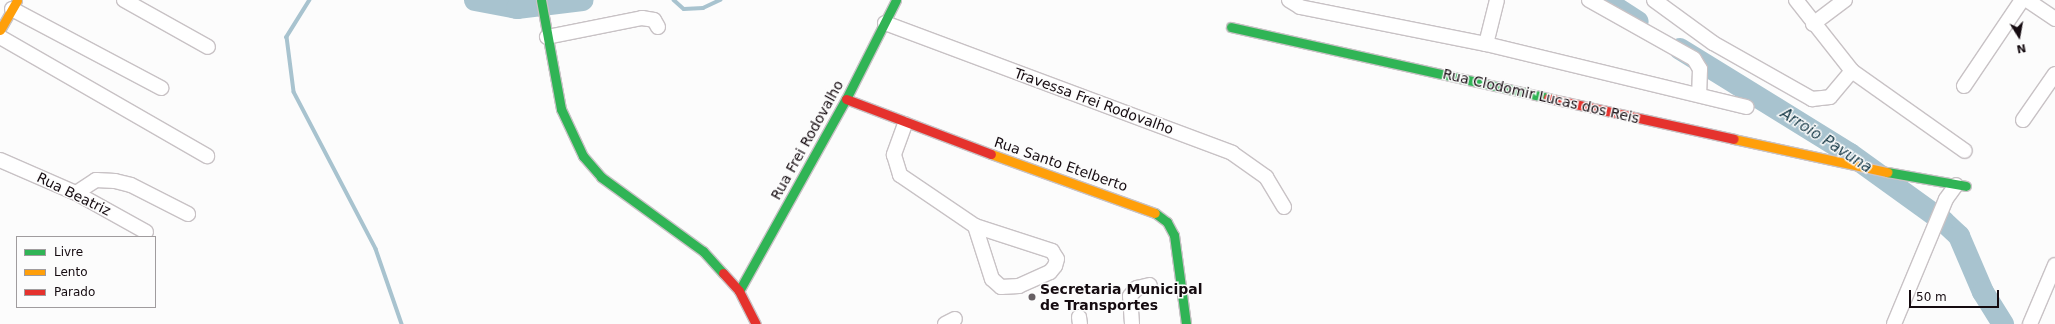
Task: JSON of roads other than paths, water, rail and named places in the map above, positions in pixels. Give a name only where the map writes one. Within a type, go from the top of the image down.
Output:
[{"type":"street","points":[[124,0],[208,47]]},
{"type":"street","points":[[541,0],[546,34],[563,114],[576,146],[590,167],[703,252],[739,292],[756,324]]},
{"type":"street","name":"Rua Frei Rodovalho","points":[[739,292],[846,99],[896,0]]},
{"type":"street","points":[[1289,0],[1300,7],[1486,44],[1700,94],[1746,107]]},
{"type":"street","points":[[1486,44],[1497,0]]},
{"type":"street","points":[[1589,0],[1694,59],[1700,69],[1700,94]]},
{"type":"street","points":[[1796,0],[1813,24],[1852,71],[1965,151]]},
{"type":"street","points":[[1813,24],[1845,0]]},
{"type":"street","points":[[1657,1],[1712,43],[1812,99],[1830,97],[1852,71]]},
{"type":"street","points":[[1964,86],[2029,1],[2055,19]]},
{"type":"street","points":[[0,30],[15,4],[161,88]]},
{"type":"street","points":[[546,34],[642,18],[654,20],[658,27]]},
{"type":"street","name":"Travessa Frei Rodovalho","points":[[885,23],[1232,153],[1266,177],[1284,207]]},
{"type":"street","name":"Rua Clodomir Lucas dos Reis","points":[[1231,27],[1850,165],[1961,185]]},
{"type":"street","points":[[0,37],[207,156]]},
{"type":"street","points":[[2023,120],[2055,74]]},
{"type":"street","name":"Rua Santo Etelberto","points":[[846,99],[905,124],[1154,212],[1174,234],[1186,324]]},
{"type":"street","points":[[905,124],[894,154],[896,169],[975,226],[1052,251],[1057,259],[1055,266],[1026,283],[1001,288],[992,279],[975,226]]},
{"type":"street","name":"Rua Beatriz","points":[[0,160],[76,193],[146,232]]},
{"type":"street","points":[[76,193],[96,180],[115,181],[131,185],[188,214]]},
{"type":"street","points":[[1894,324],[1946,199],[1961,185]]},
{"type":"street","points":[[2030,324],[2055,265]]},
{"type":"street","points":[[1132,324],[1130,296],[1137,288],[1150,285]]},
{"type":"waterway","points":[[310,0],[287,37],[294,92],[376,249],[402,324]]},
{"type":"waterway","name":"Arroio Pavuna","points":[[475,0],[517,8],[583,0]]},
{"type":"waterway","points":[[674,0],[684,9],[703,8],[720,0]]},
{"type":"waterway","name":"Arroio Pavuna","points":[[1604,0],[1638,22]]},
{"type":"waterway","name":"Arroio Pavuna","points":[[1680,49],[1850,154],[1943,221],[1959,236],[1983,292],[2003,324]]},
{"type":"place","name":"Secretaria Municipal de Transportes","points":[[1032,297]]}]
